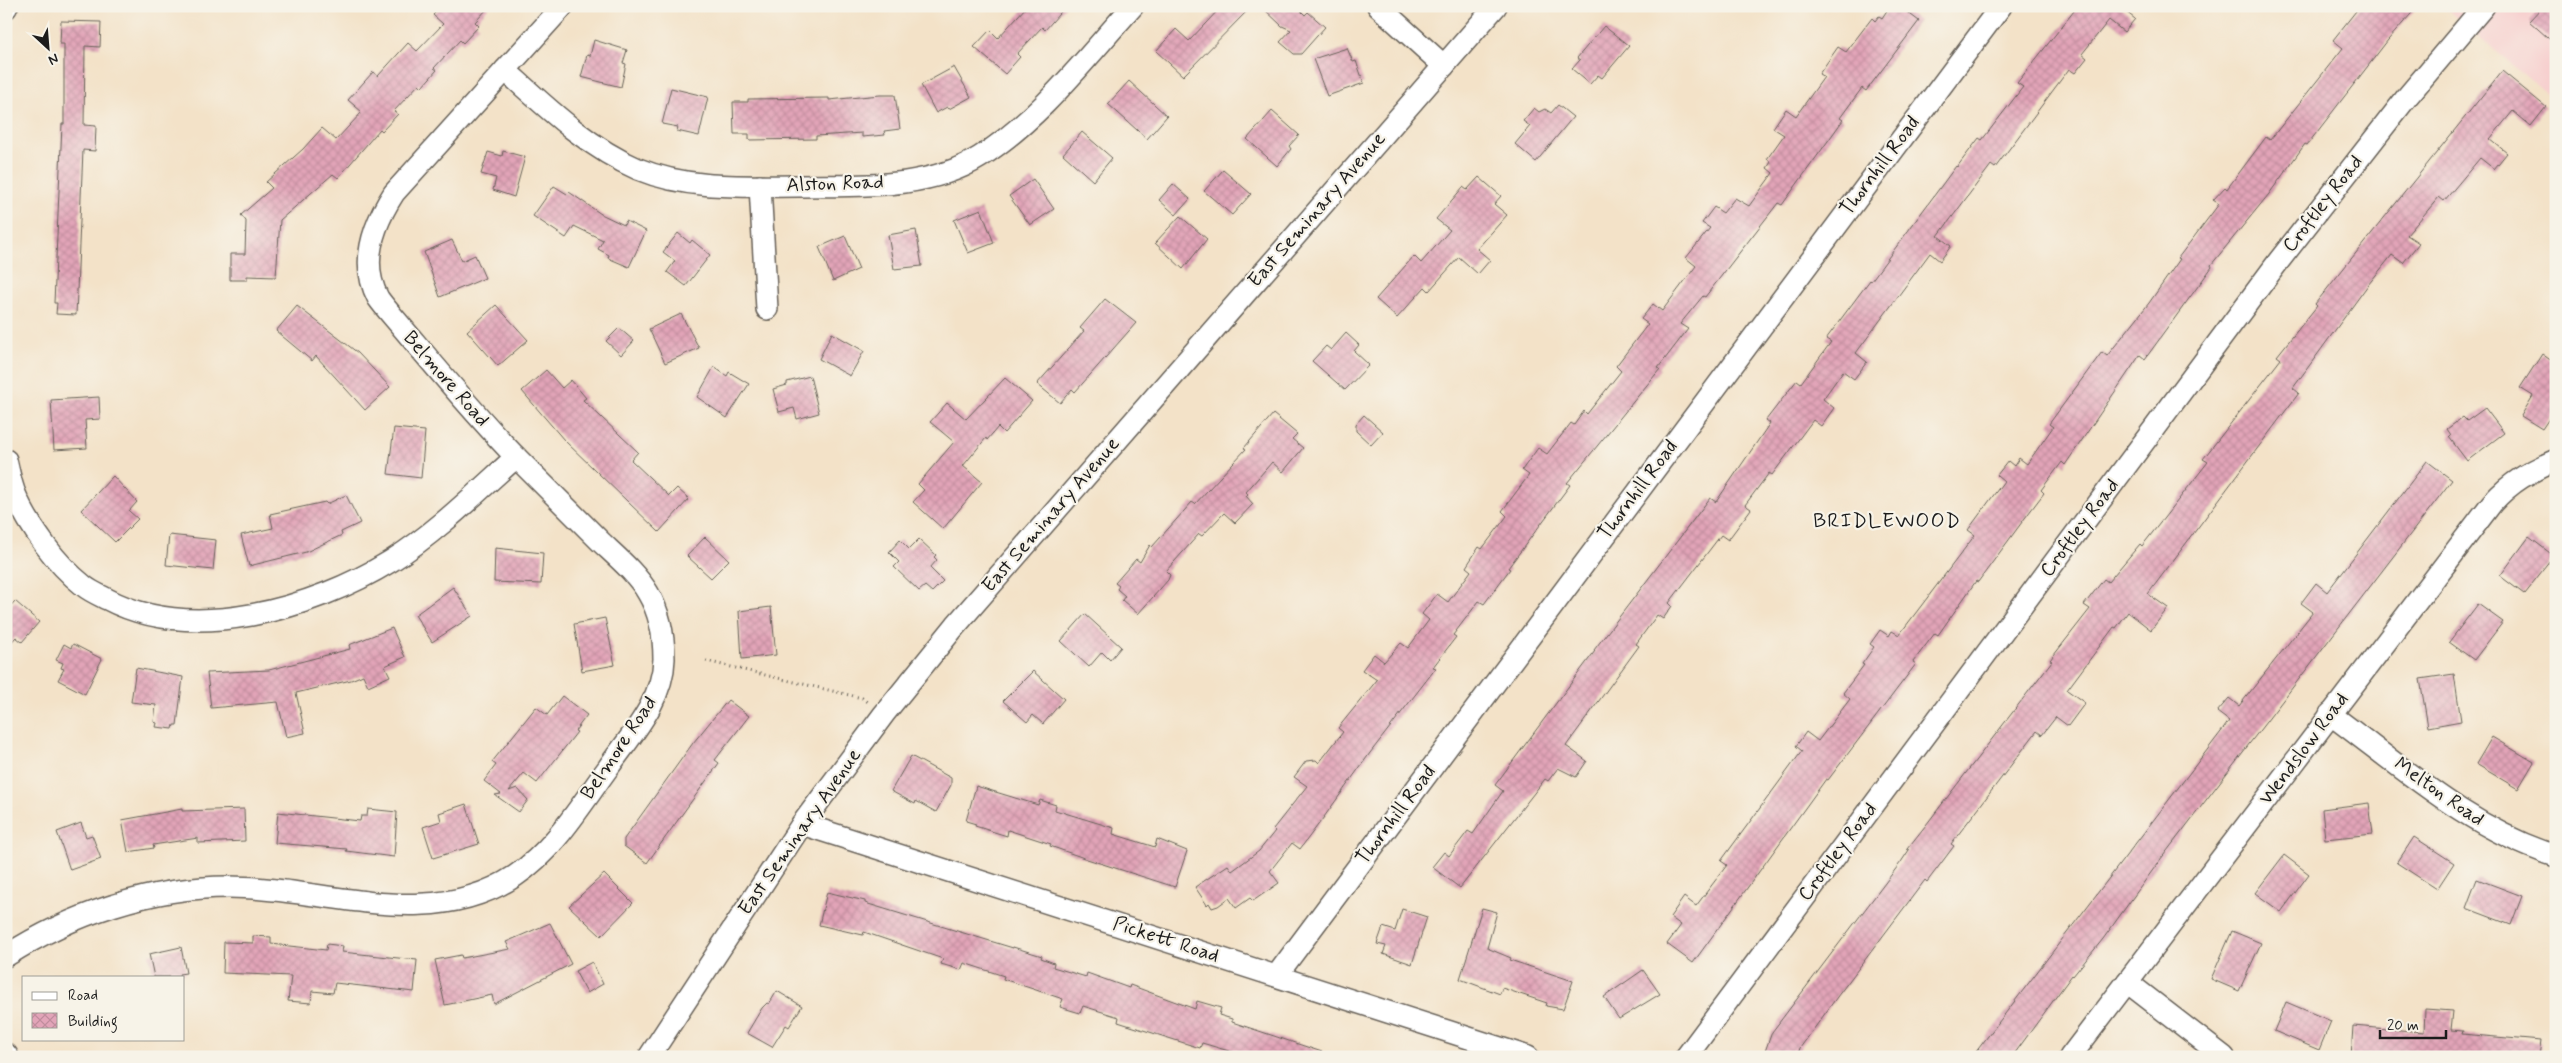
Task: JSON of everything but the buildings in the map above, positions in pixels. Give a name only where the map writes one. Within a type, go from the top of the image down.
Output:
[{"type":"street","name":"Belmore Road","points":[[6,956],[38,937],[111,906],[150,896],[194,889],[230,887],[388,904],[428,905],[462,899],[490,890],[515,876],[536,860],[559,836],[648,712],[659,689],[664,662],[663,637],[657,612],[647,591],[627,568],[516,457],[395,319],[378,298],[372,282],[370,265],[374,230],[380,213],[394,193],[563,6]]},
{"type":"street","name":"Alston Road","points":[[505,70],[577,133],[637,168],[667,179],[700,184],[760,186],[900,182],[944,173],[978,158],[1034,116],[1134,6]]},
{"type":"street","points":[[1378,6],[1444,66]]},
{"type":"street","name":"East Seminary Avenue","points":[[649,1057],[802,824],[866,737],[956,625],[1496,6]]},
{"type":"street","name":"Thornhill Road","points":[[1277,975],[2001,6]]},
{"type":"street","name":"Croftley Road","points":[[1686,1057],[2278,262],[2407,97],[2484,6]]},
{"type":"street","points":[[760,186],[766,309]]},
{"type":"street","points":[[6,460],[16,496],[34,530],[57,561],[84,587],[125,609],[166,618],[210,619],[259,613],[302,603],[350,583],[390,561],[426,536],[516,457]]},
{"type":"street","name":"Wendslow Road","points":[[2070,1057],[2330,714],[2498,497],[2516,480],[2556,460]]},
{"type":"street","name":"Melton Road","points":[[2330,714],[2460,810],[2507,837],[2556,856]]},
{"type":"street","name":"Pickett Road","points":[[802,824],[1528,1057]]},
{"type":"street","points":[[2127,982],[2224,1057]]},
{"type":"path","points":[[706,661],[862,698]]},
{"type":"shaded area","points":[[2443,6],[2556,6],[2556,102]]},
{"type":"district","name":"BRIDLEWOOD","points":[[1887,521]]}]
